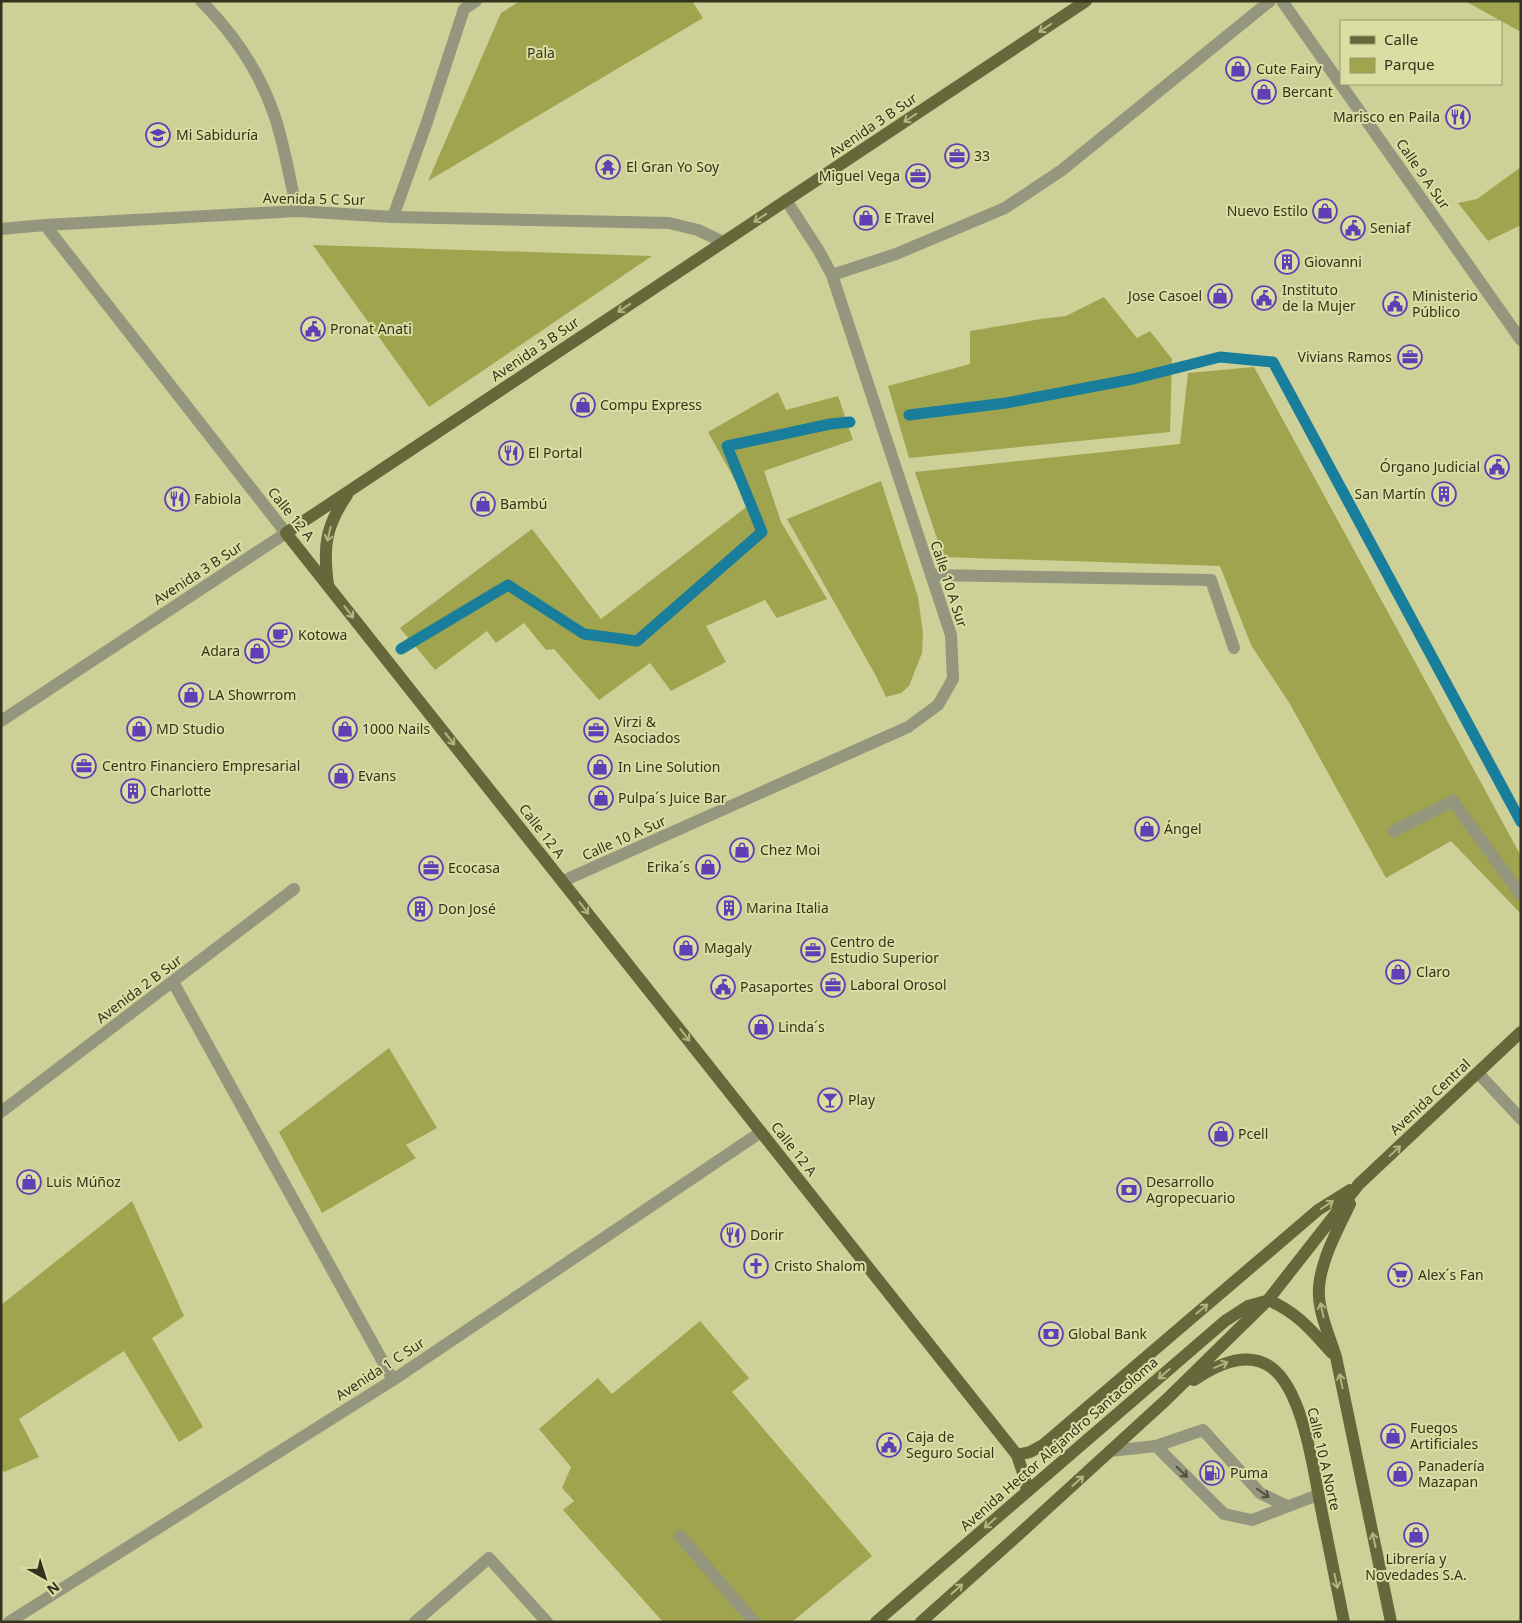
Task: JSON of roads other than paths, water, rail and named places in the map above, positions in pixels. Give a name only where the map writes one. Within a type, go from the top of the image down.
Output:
[{"type":"main road","name":"Avenida 3 B Sur","points":[[286,533],[1086,1]]},
{"type":"main road","points":[[328,585],[325,561],[328,536],[336,512],[349,491]]},
{"type":"main road","name":"Calle 12 A","points":[[286,533],[1017,1455],[1025,1479],[1026,1492]]},
{"type":"main road","name":"Avenida Central","points":[[1359,1184],[1521,1032]]},
{"type":"main road","points":[[920,1622],[1166,1400],[1268,1300],[1359,1184]]},
{"type":"main road","points":[[1359,1184],[1329,1250],[1320,1276],[1319,1296],[1322,1314],[1336,1357],[1391,1622]]},
{"type":"main road","points":[[1017,1455],[1030,1452],[1043,1445],[1318,1210],[1359,1184]]},
{"type":"main road","points":[[1268,1300],[1296,1315],[1336,1357]]},
{"type":"main road","name":"Avenida Hector Alejandro Santacoloma","points":[[876,1622],[1225,1321],[1248,1306],[1268,1300]]},
{"type":"main road","name":"Calle 10 A Norte","points":[[1166,1400],[1201,1375],[1223,1363],[1245,1359],[1257,1361],[1270,1366],[1279,1374],[1293,1398],[1305,1432],[1344,1622]]},
{"type":"street","points":[[201,1],[216,16],[244,52],[262,86],[275,118],[298,211]]},
{"type":"street","points":[[393,217],[427,122],[460,5],[476,1]]},
{"type":"street","points":[[832,275],[896,254],[1005,208],[1062,170],[1270,1]]},
{"type":"street","name":"Calle 9 A Sur","points":[[1282,1],[1340,83]]},
{"type":"street","name":"Calle 9 A Sur","points":[[1341,85],[1521,340]]},
{"type":"street","name":"Calle 10 A Sur","points":[[563,881],[908,727],[938,705],[954,679],[951,635],[832,275],[806,228],[786,200]]},
{"type":"street","name":"Avenida 5 C Sur","points":[[1,229],[298,211],[393,217],[669,223],[698,230],[723,242]]},
{"type":"street","name":"Calle 12 A","points":[[45,225],[286,533]]},
{"type":"street","name":"Avenida 3 B Sur","points":[[1,721],[286,533]]},
{"type":"street","points":[[931,575],[1211,580],[1234,648]]},
{"type":"street","points":[[1394,831],[1453,801],[1521,895]]},
{"type":"street","name":"Avenida 2 B Sur","points":[[1,1112],[294,889]]},
{"type":"street","points":[[172,982],[393,1380]]},
{"type":"street","points":[[1478,1072],[1521,1119]]},
{"type":"street","name":"Avenida 1 C Sur","points":[[9,1622],[393,1380],[761,1132]]},
{"type":"street","points":[[1110,1451],[1156,1446],[1203,1430],[1260,1494],[1287,1506]]},
{"type":"street","points":[[1156,1446],[1224,1514],[1252,1520],[1318,1495]]},
{"type":"street","points":[[680,1536],[754,1622]]},
{"type":"street","points":[[415,1622],[488,1558],[547,1622]]},
{"type":"waterway","points":[[909,415],[1006,403],[1133,379],[1220,357],[1273,362],[1521,822]]},
{"type":"waterway","points":[[401,649],[508,585],[584,634],[637,641],[762,532],[727,446],[830,424],[850,422]]},
{"type":"place","name":"Cute Fairy","points":[[1238,69]]},
{"type":"place","name":"Bercant","points":[[1264,92]]},
{"type":"place","name":"Marisco en Paila","points":[[1458,117]]},
{"type":"place","name":"Mi Sabiduría","points":[[158,135]]},
{"type":"place","name":"33","points":[[957,156]]},
{"type":"place","name":"El Gran Yo Soy","points":[[608,167]]},
{"type":"place","name":"Miguel Vega","points":[[918,176]]},
{"type":"place","name":"Nuevo Estilo","points":[[1325,211]]},
{"type":"place","name":"E Travel","points":[[866,218]]},
{"type":"place","name":"Seniaf","points":[[1353,228]]},
{"type":"place","name":"Giovanni","points":[[1287,262]]},
{"type":"place","name":"Jose Casoel","points":[[1220,296]]},
{"type":"place","name":"Instituto de la Mujer","points":[[1264,298]]},
{"type":"place","name":"Ministerio Público","points":[[1395,304]]},
{"type":"place","name":"Pronat Anati","points":[[313,329]]},
{"type":"place","name":"Vivians Ramos","points":[[1410,357]]},
{"type":"place","name":"Compu Express","points":[[583,405]]},
{"type":"place","name":"El Portal","points":[[511,453]]},
{"type":"place","name":"Órgano Judicial","points":[[1497,467]]},
{"type":"place","name":"San Martín","points":[[1444,494]]},
{"type":"place","name":"Fabiola","points":[[177,499]]},
{"type":"place","name":"Bambú","points":[[483,504]]},
{"type":"place","name":"Kotowa","points":[[280,635]]},
{"type":"place","name":"Adara","points":[[257,651]]},
{"type":"place","name":"LA Showrrom","points":[[191,695]]},
{"type":"place","name":"MD Studio","points":[[139,729]]},
{"type":"place","name":"1000 Nails","points":[[345,729]]},
{"type":"place","name":"Virzi & Asociados","points":[[596,730]]},
{"type":"place","name":"Centro Financiero Empresarial","points":[[84,766]]},
{"type":"place","name":"In Line Solution","points":[[600,767]]},
{"type":"place","name":"Evans","points":[[341,776]]},
{"type":"place","name":"Charlotte","points":[[133,791]]},
{"type":"place","name":"Pulpa´s Juice Bar","points":[[601,798]]},
{"type":"place","name":"Ángel","points":[[1147,829]]},
{"type":"place","name":"Chez Moi","points":[[742,850]]},
{"type":"place","name":"Erika´s","points":[[708,867]]},
{"type":"place","name":"Ecocasa","points":[[431,868]]},
{"type":"place","name":"Marina Italia","points":[[729,908]]},
{"type":"place","name":"Don José","points":[[420,909]]},
{"type":"place","name":"Magaly","points":[[686,948]]},
{"type":"place","name":"Centro de Estudio Superior","points":[[813,950]]},
{"type":"place","name":"Claro","points":[[1398,972]]},
{"type":"place","name":"Laboral Orosol","points":[[833,985]]},
{"type":"place","name":"Pasaportes","points":[[723,987]]},
{"type":"place","name":"Linda´s","points":[[761,1027]]},
{"type":"place","name":"Play","points":[[830,1100]]},
{"type":"place","name":"Pcell","points":[[1221,1134]]},
{"type":"place","name":"Luis Múñoz","points":[[29,1182]]},
{"type":"place","name":"Desarrollo Agropecuario","points":[[1129,1190]]},
{"type":"place","name":"Dorir","points":[[733,1235]]},
{"type":"place","name":"Cristo Shalom","points":[[756,1266]]},
{"type":"place","name":"Alex´s Fan","points":[[1400,1275]]},
{"type":"place","name":"Global Bank","points":[[1051,1334]]},
{"type":"place","name":"Fuegos Artificiales","points":[[1393,1436]]},
{"type":"place","name":"Caja de Seguro Social","points":[[889,1445]]},
{"type":"place","name":"Puma","points":[[1212,1473]]},
{"type":"place","name":"Panadería Mazapan","points":[[1400,1474]]},
{"type":"place","name":"Librería y Novedades S.A.","points":[[1416,1535]]},
{"type":"park label","name":"Pala","points":[[541,53]]}]
